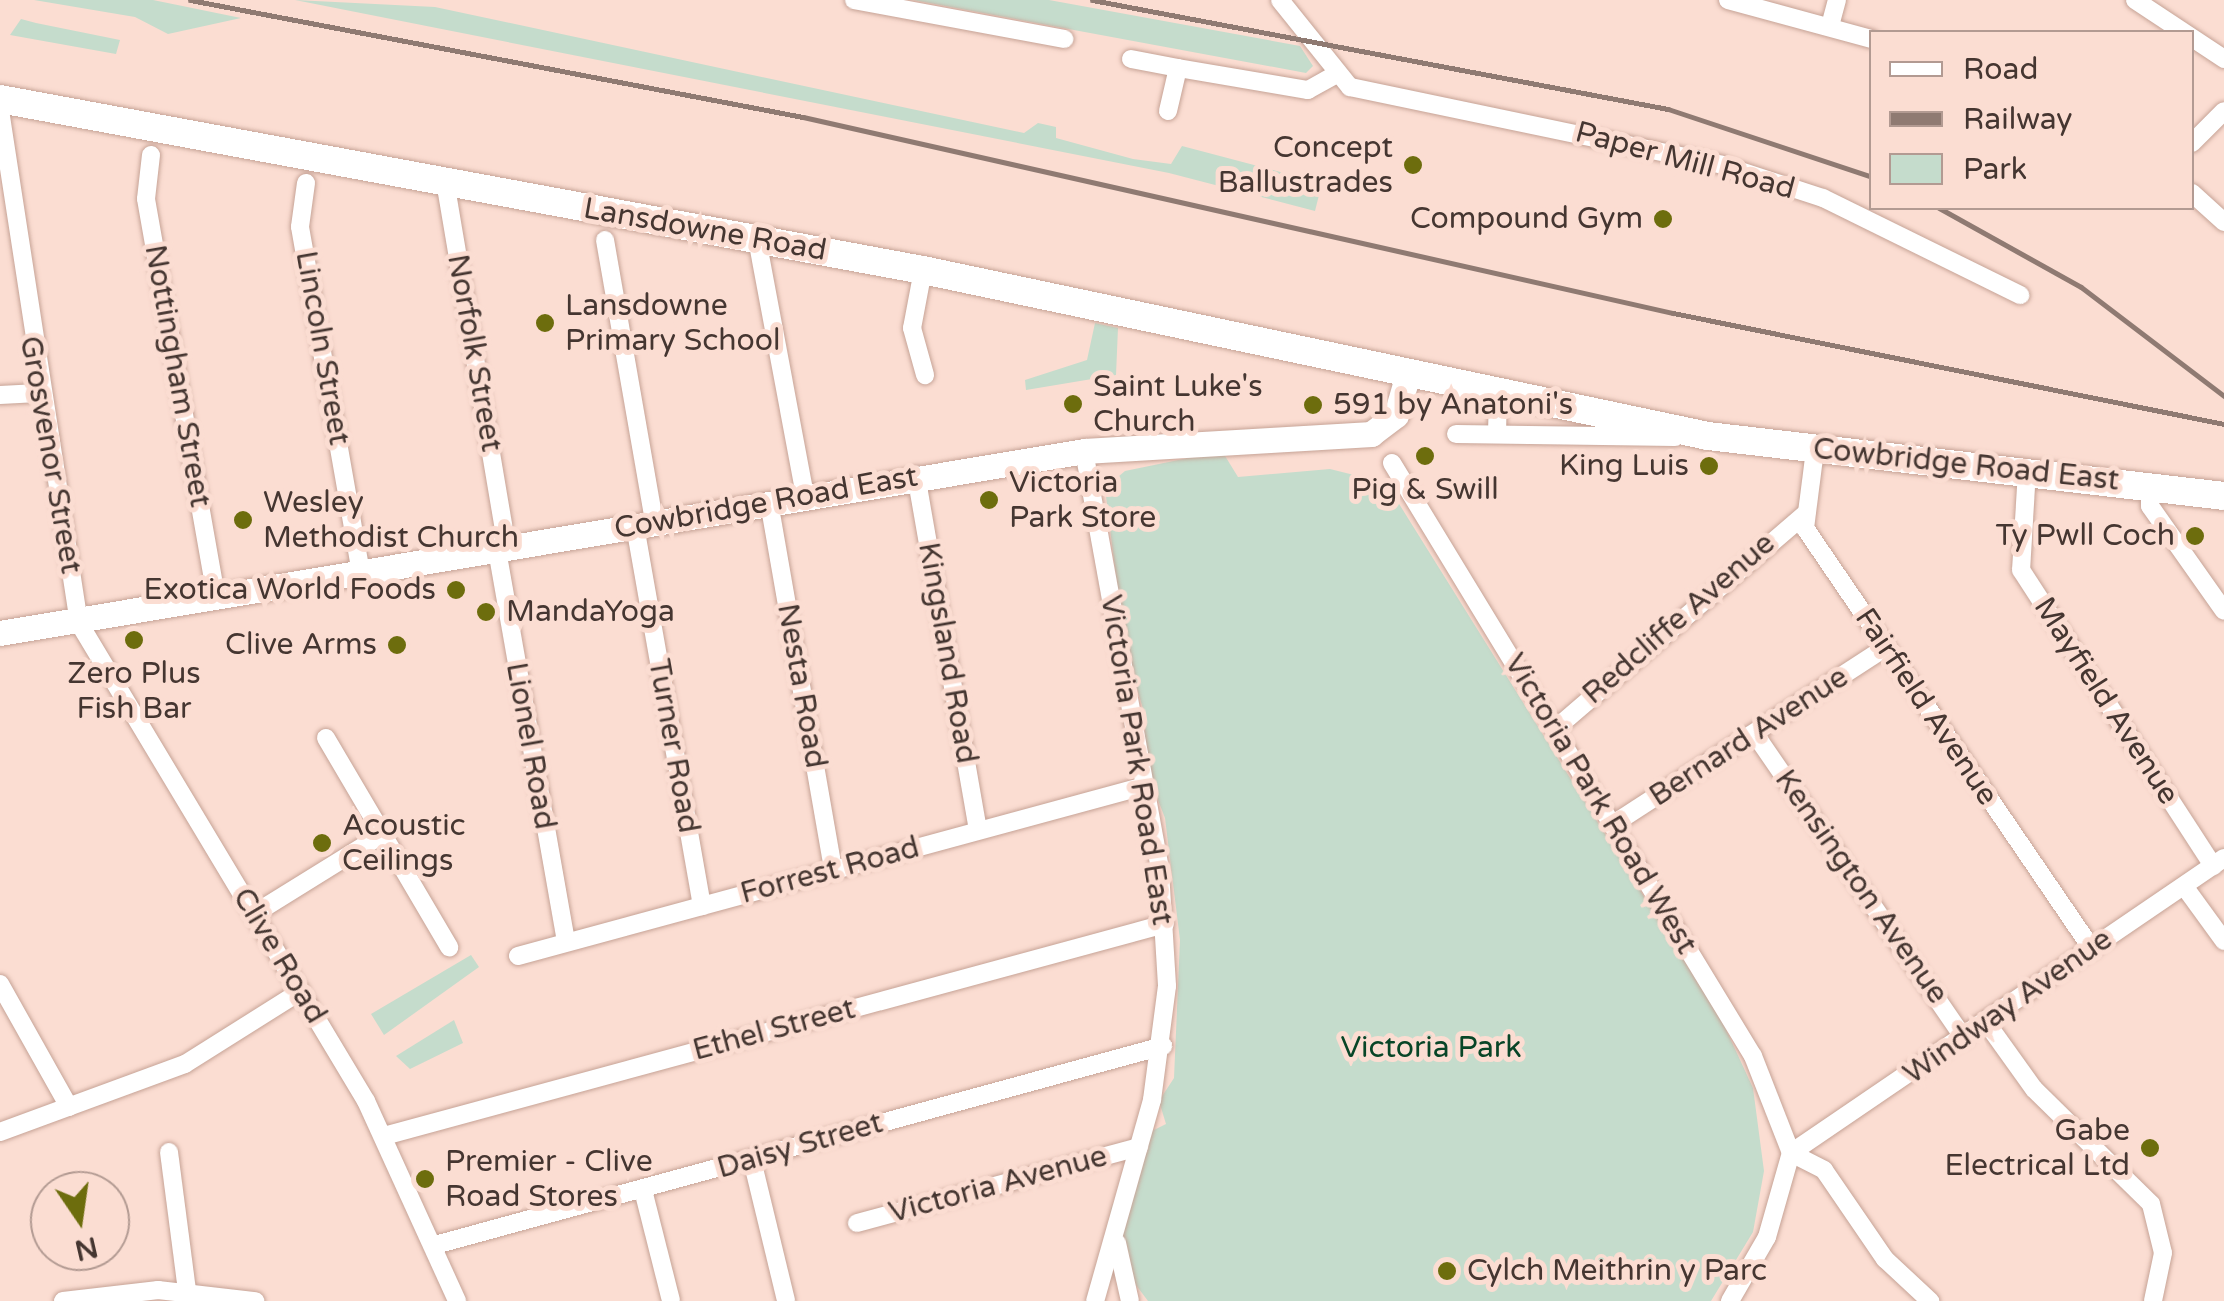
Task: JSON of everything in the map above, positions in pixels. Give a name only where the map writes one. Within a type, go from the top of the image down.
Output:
[{"type":"main road","name":"Lansdowne Road","points":[[0,98],[923,270],[1408,374]]},
{"type":"main road","name":"Cowbridge Road East","points":[[1408,374],[1708,436],[2150,484],[2224,496]]},
{"type":"street","points":[[854,0],[1007,37],[1064,39]]},
{"type":"street","points":[[1132,59],[1308,90],[1333,76],[1280,0]]},
{"type":"street","points":[[1728,0],[1869,39]]},
{"type":"street","points":[[1830,26],[1837,0]]},
{"type":"street","points":[[2134,0],[2181,30]]},
{"type":"street","points":[[2194,39],[2224,58]]},
{"type":"street","points":[[1168,110],[1178,68]]},
{"type":"street","name":"Paper Mill Road","points":[[1333,76],[1363,91],[1722,164],[1838,205],[2020,295]]},
{"type":"street","name":"Grosvenor Street","points":[[0,110],[38,393],[79,622]]},
{"type":"street","points":[[2194,141],[2224,111]]},
{"type":"street","name":"Nottingham Street","points":[[150,155],[146,199],[216,597]]},
{"type":"street","name":"Norfolk Street","points":[[445,181],[500,537]]},
{"type":"street","name":"Lincoln Street","points":[[306,182],[300,226],[361,574]]},
{"type":"street","points":[[2194,195],[2224,222]]},
{"type":"street","points":[[756,239],[805,496]]},
{"type":"street","name":"Turner Road","points":[[606,240],[702,906]]},
{"type":"street","points":[[923,270],[912,328],[924,375]]},
{"type":"street","name":"Cowbridge Road East","points":[[0,633],[361,574],[500,537],[644,524],[1084,451],[1371,434],[1396,415],[1408,374]]},
{"type":"street","points":[[0,396],[38,393]]},
{"type":"street","points":[[1497,434],[1498,394]]},
{"type":"street","name":"Cowbridge Road East","points":[[1456,434],[1708,436]]},
{"type":"street","points":[[1806,513],[1815,450]]},
{"type":"street","name":"Victoria Park Road East","points":[[1084,451],[1165,924],[1163,1046],[1095,1301]]},
{"type":"street","name":"Victoria Park Road West","points":[[1392,463],[1760,1068],[1791,1153]]},
{"type":"street","name":"Mayfield Avenue","points":[[2027,470],[2021,570],[2218,862]]},
{"type":"street","name":"Kingsland Road","points":[[916,476],[978,830]]},
{"type":"street","points":[[2150,484],[2150,506],[2224,611]]},
{"type":"street","name":"Nesta Road","points":[[769,502],[834,870]]},
{"type":"street","name":"Fairfield Avenue","points":[[1806,513],[1805,528],[2092,949]]},
{"type":"street","name":"Redcliffe Avenue","points":[[1554,730],[1806,513]]},
{"type":"street","name":"Lionel Road","points":[[500,537],[566,942]]},
{"type":"street","name":"Clive Road","points":[[79,622],[384,1136],[436,1245],[456,1301]]},
{"type":"street","name":"Bernard Avenue","points":[[1612,825],[1757,737],[1885,648]]},
{"type":"street","name":"Kensington Avenue","points":[[1757,737],[1964,1038]]},
{"type":"street","points":[[326,738],[450,947]]},
{"type":"street","name":"Forrest Road","points":[[518,956],[1144,786]]},
{"type":"street","points":[[254,914],[383,834]]},
{"type":"street","name":"Windway Avenue","points":[[1791,1153],[2218,862]]},
{"type":"street","points":[[2184,886],[2224,942]]},
{"type":"street","name":"Ethel Street","points":[[384,1136],[1165,924]]},
{"type":"street","points":[[0,984],[70,1107]]},
{"type":"street","points":[[0,1132],[184,1064],[301,991]]},
{"type":"street","points":[[1986,1022],[2042,1097],[2151,1204],[2163,1253],[2153,1301]]},
{"type":"street","name":"Daisy Street","points":[[436,1245],[1163,1046]]},
{"type":"street","name":"Victoria Avenue","points":[[857,1223],[1139,1147]]},
{"type":"street","points":[[169,1152],[187,1291]]},
{"type":"street","points":[[1730,1301],[1767,1236],[1791,1153],[1824,1170],[1885,1258],[1930,1301]]},
{"type":"street","points":[[752,1160],[786,1301]]},
{"type":"street","points":[[643,1190],[671,1301]]},
{"type":"street","points":[[1125,1199],[1117,1259],[1130,1301]]},
{"type":"street","points":[[64,1301],[187,1291],[255,1301]]},
{"type":"green space","points":[[34,0],[153,0],[241,18],[168,34],[135,17]]},
{"type":"green space","points":[[295,0],[435,7],[1024,133],[1038,123],[1056,127],[1056,138],[1133,159],[1171,164],[1182,146],[1322,183],[1315,211],[1169,173]]},
{"type":"green space","points":[[913,0],[1049,0],[1300,46],[1313,66],[1306,73]]},
{"type":"green space","points":[[21,19],[120,40],[116,54],[10,35]]},
{"type":"green space","points":[[1095,323],[1118,328],[1116,375],[1026,390],[1025,380],[1087,360]]},
{"type":"green space","name":"Victoria Park","points":[[1222,451],[1238,477],[1330,469],[1386,483],[1723,1023],[1753,1088],[1764,1171],[1753,1232],[1711,1301],[1148,1301],[1133,1281],[1109,1228],[1111,1208],[1150,1132],[1166,1124],[1159,1101],[1174,1078],[1180,940],[1165,818],[1144,764],[1145,715],[1125,650],[1105,488],[1125,471]]},
{"type":"green space","points":[[471,955],[479,967],[384,1035],[371,1014]]},
{"type":"green space","points":[[454,1020],[463,1043],[410,1069],[396,1056]]},
{"type":"railway","points":[[190,0],[803,117],[1673,313],[2224,424]]},
{"type":"railway","points":[[1092,0],[1668,109],[1869,176]]},
{"type":"railway","points":[[1943,210],[2081,287],[2224,396]]},
{"type":"place","name":"Concept Ballustrades","points":[[1413,165]]},
{"type":"place","name":"Compound Gym","points":[[1663,219]]},
{"type":"place","name":"Lansdowne Primary School","points":[[545,323]]},
{"type":"place","name":"Saint Luke's Church","points":[[1073,404]]},
{"type":"place","name":"591 by Anatoni's","points":[[1313,405]]},
{"type":"place","name":"Pig & Swill","points":[[1425,456]]},
{"type":"place","name":"King Luis","points":[[1709,466]]},
{"type":"place","name":"Victoria Park Store","points":[[989,500]]},
{"type":"place","name":"Wesley Methodist Church","points":[[243,520]]},
{"type":"place","name":"Ty Pwll Coch","points":[[2195,536]]},
{"type":"place","name":"Exotica World Foods","points":[[456,590]]},
{"type":"place","name":"MandaYoga","points":[[486,612]]},
{"type":"place","name":"Zero Plus Fish Bar","points":[[134,640]]},
{"type":"place","name":"Clive Arms","points":[[397,645]]},
{"type":"place","name":"Acoustic Ceilings","points":[[322,843]]},
{"type":"place","name":"Gabe Electrical Ltd","points":[[2150,1148]]},
{"type":"place","name":"Premier - Clive Road Stores","points":[[425,1179]]},
{"type":"place","name":"Cylch Meithrin y Parc","points":[[1447,1271]]}]
